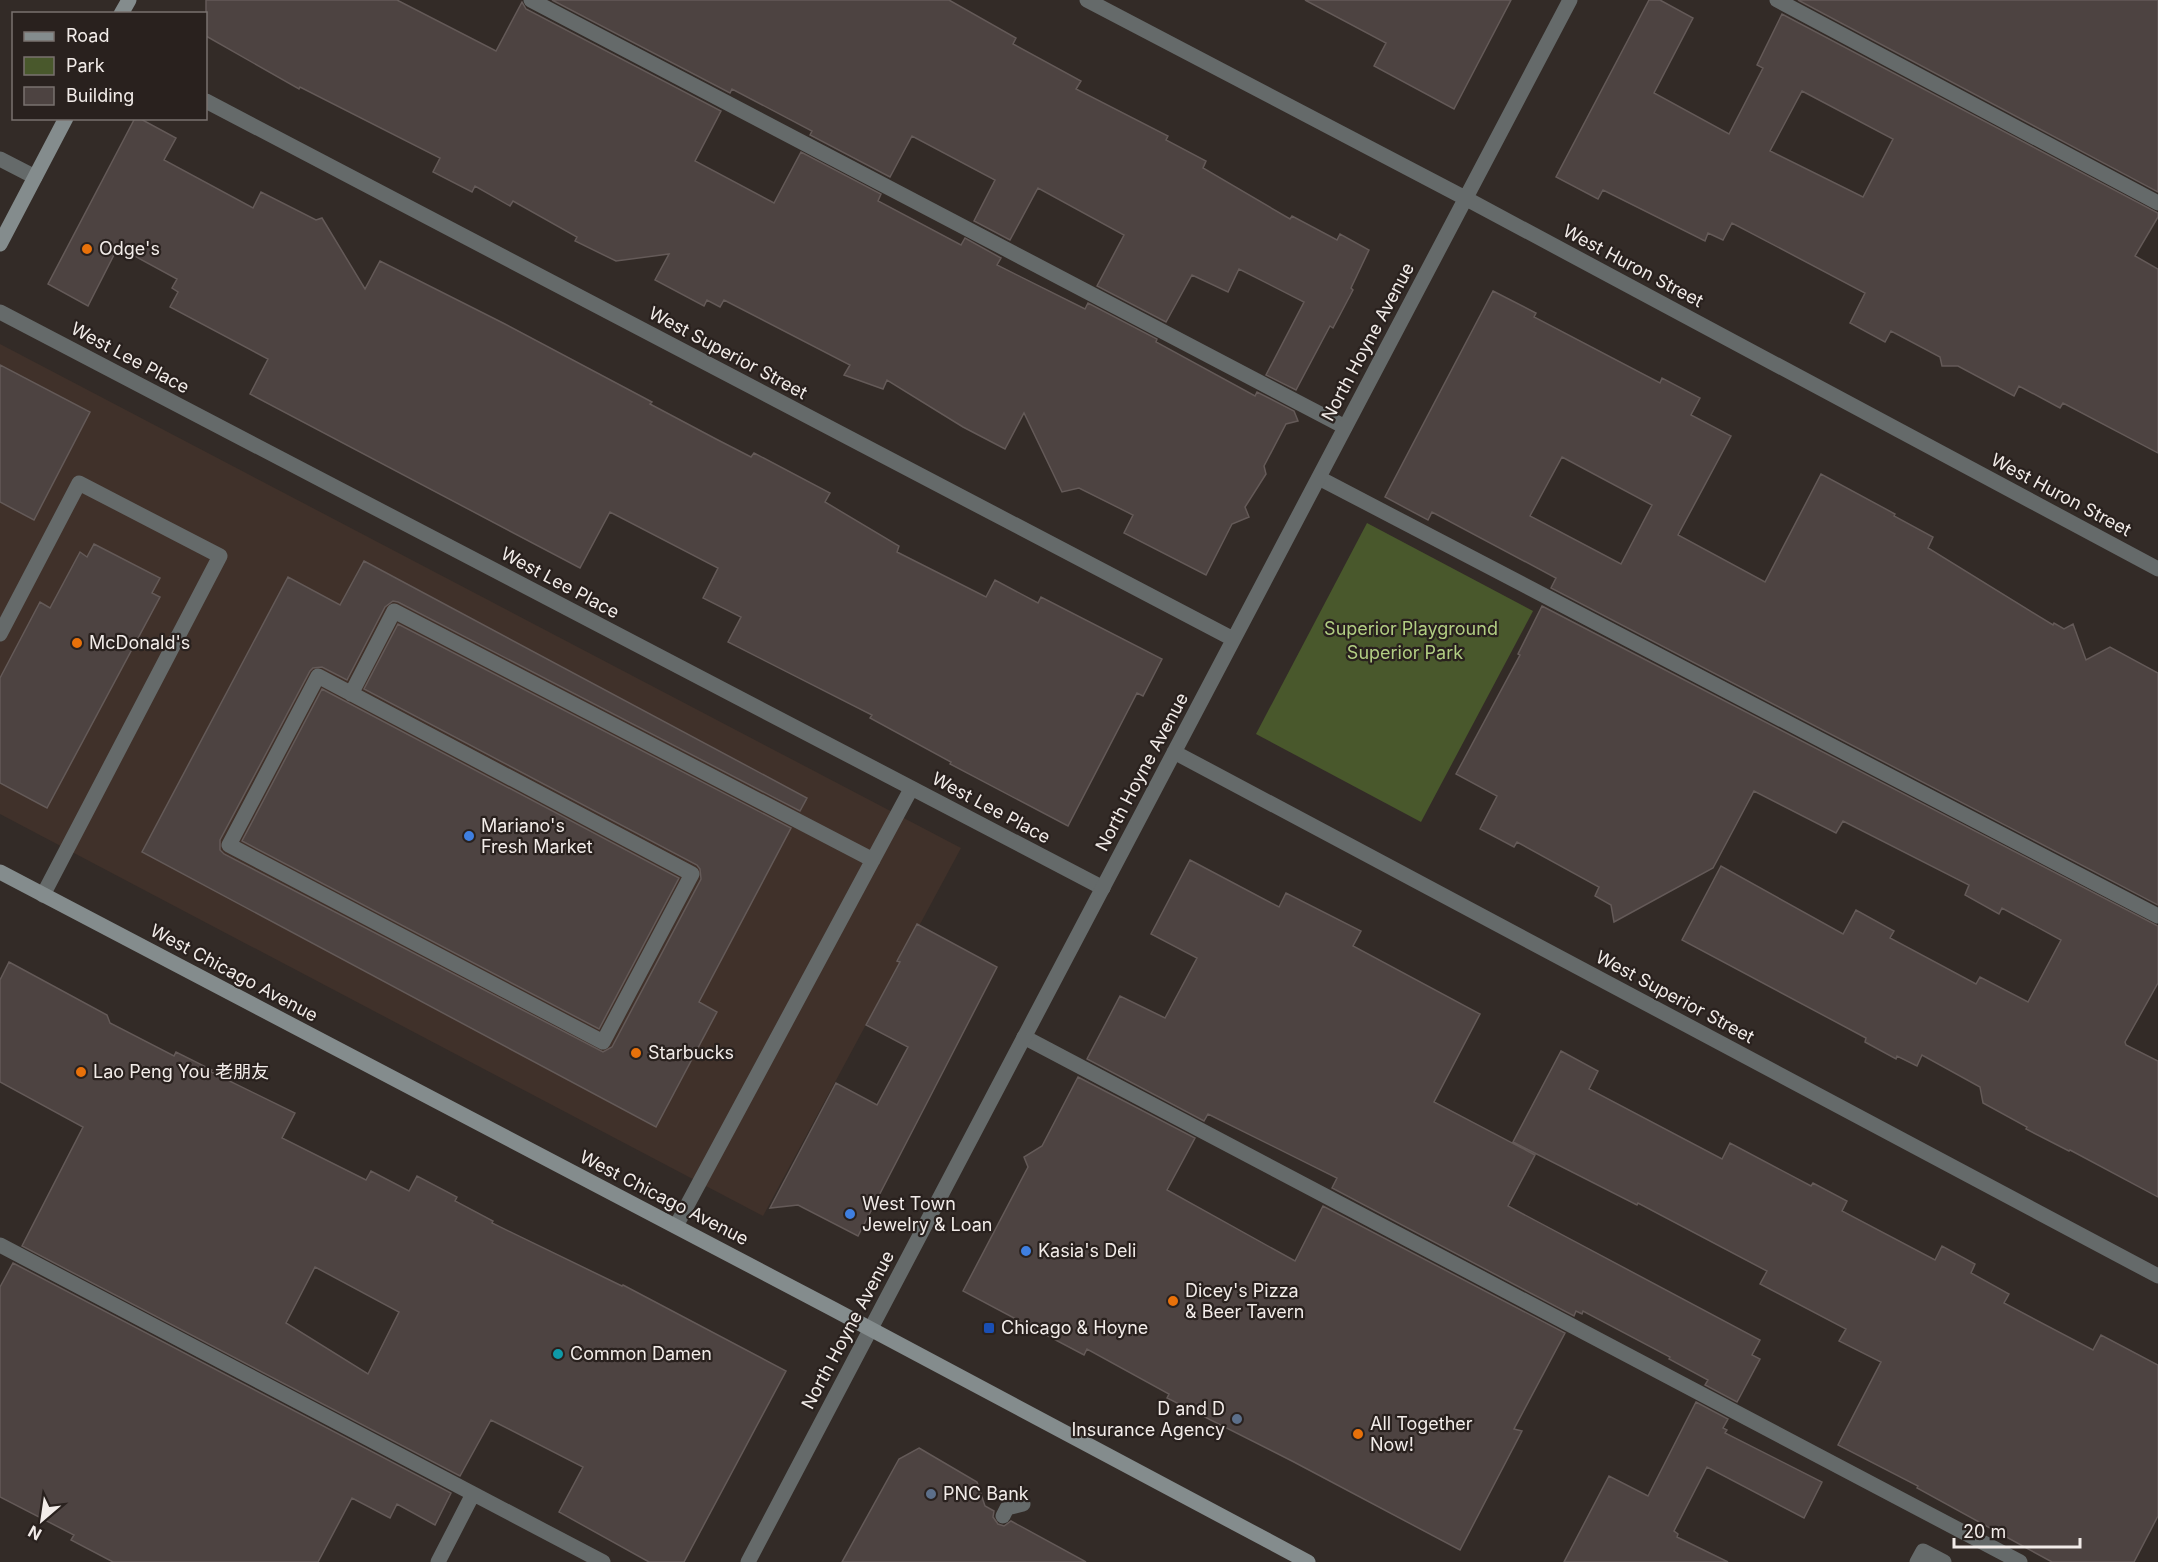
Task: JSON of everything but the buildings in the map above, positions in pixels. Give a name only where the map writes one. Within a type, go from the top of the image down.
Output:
[{"type":"main road","points":[[0,244],[65,120]]},
{"type":"main road","name":"West Chicago Avenue","points":[[0,872],[676,1226],[1308,1562]]},
{"type":"street","points":[[531,0],[1345,427]]},
{"type":"street","name":"West Huron Street","points":[[1087,0],[1466,198],[2158,569]]},
{"type":"street","name":"North Hoyne Avenue","points":[[748,1562],[1570,0]]},
{"type":"street","points":[[1777,0],[2158,203]]},
{"type":"street","name":"West Superior Street","points":[[207,102],[1233,639]]},
{"type":"street","points":[[0,159],[35,177]]},
{"type":"street","name":"West Lee Place","points":[[0,312],[1102,888]]},
{"type":"street","points":[[1319,478],[2158,916]]},
{"type":"street","points":[[0,634],[78,483],[220,556],[43,895]]},
{"type":"street","points":[[351,694],[394,611],[873,860]]},
{"type":"street","points":[[318,676],[351,694],[692,874],[603,1042],[229,844],[318,676]]},
{"type":"street","name":"West Superior Street","points":[[1174,752],[2158,1276]]},
{"type":"street","points":[[676,1226],[911,789]]},
{"type":"street","points":[[1024,1037],[2020,1562]]},
{"type":"street","points":[[0,1245],[603,1562]]},
{"type":"street","points":[[438,1562],[473,1494]]},
{"type":"street","points":[[1003,1516],[1007,1508],[1023,1504]]},
{"type":"street","points":[[1917,1562],[1923,1551],[1944,1562]]},
{"type":"shaded area","points":[[0,344],[961,848],[763,1216],[0,814]]},
{"type":"green space","name":"Superior Park","points":[[1367,523],[1533,611],[1421,822],[1256,734]]},
{"type":"place","name":"Odge's","points":[[87,249]]},
{"type":"place","name":"McDonald's","points":[[77,643]]},
{"type":"place","name":"Mariano's Fresh Market","points":[[469,836]]},
{"type":"place","name":"Starbucks","points":[[636,1053]]},
{"type":"place","name":"Lao Peng You 老朋友","points":[[81,1072]]},
{"type":"place","name":"West Town Jewelry & Loan","points":[[850,1214]]},
{"type":"place","name":"Kasia's Deli","points":[[1026,1251]]},
{"type":"place","name":"Dicey's Pizza & Beer Tavern","points":[[1173,1301]]},
{"type":"place","name":"Chicago & Hoyne","points":[[989,1328]]},
{"type":"place","name":"Common Damen","points":[[558,1354]]},
{"type":"place","name":"D and D Insurance Agency","points":[[1237,1419]]},
{"type":"place","name":"All Together Now!","points":[[1358,1434]]},
{"type":"place","name":"PNC Bank","points":[[931,1494]]},
{"type":"park label","name":"Superior Playground","points":[[1411,629]]}]
